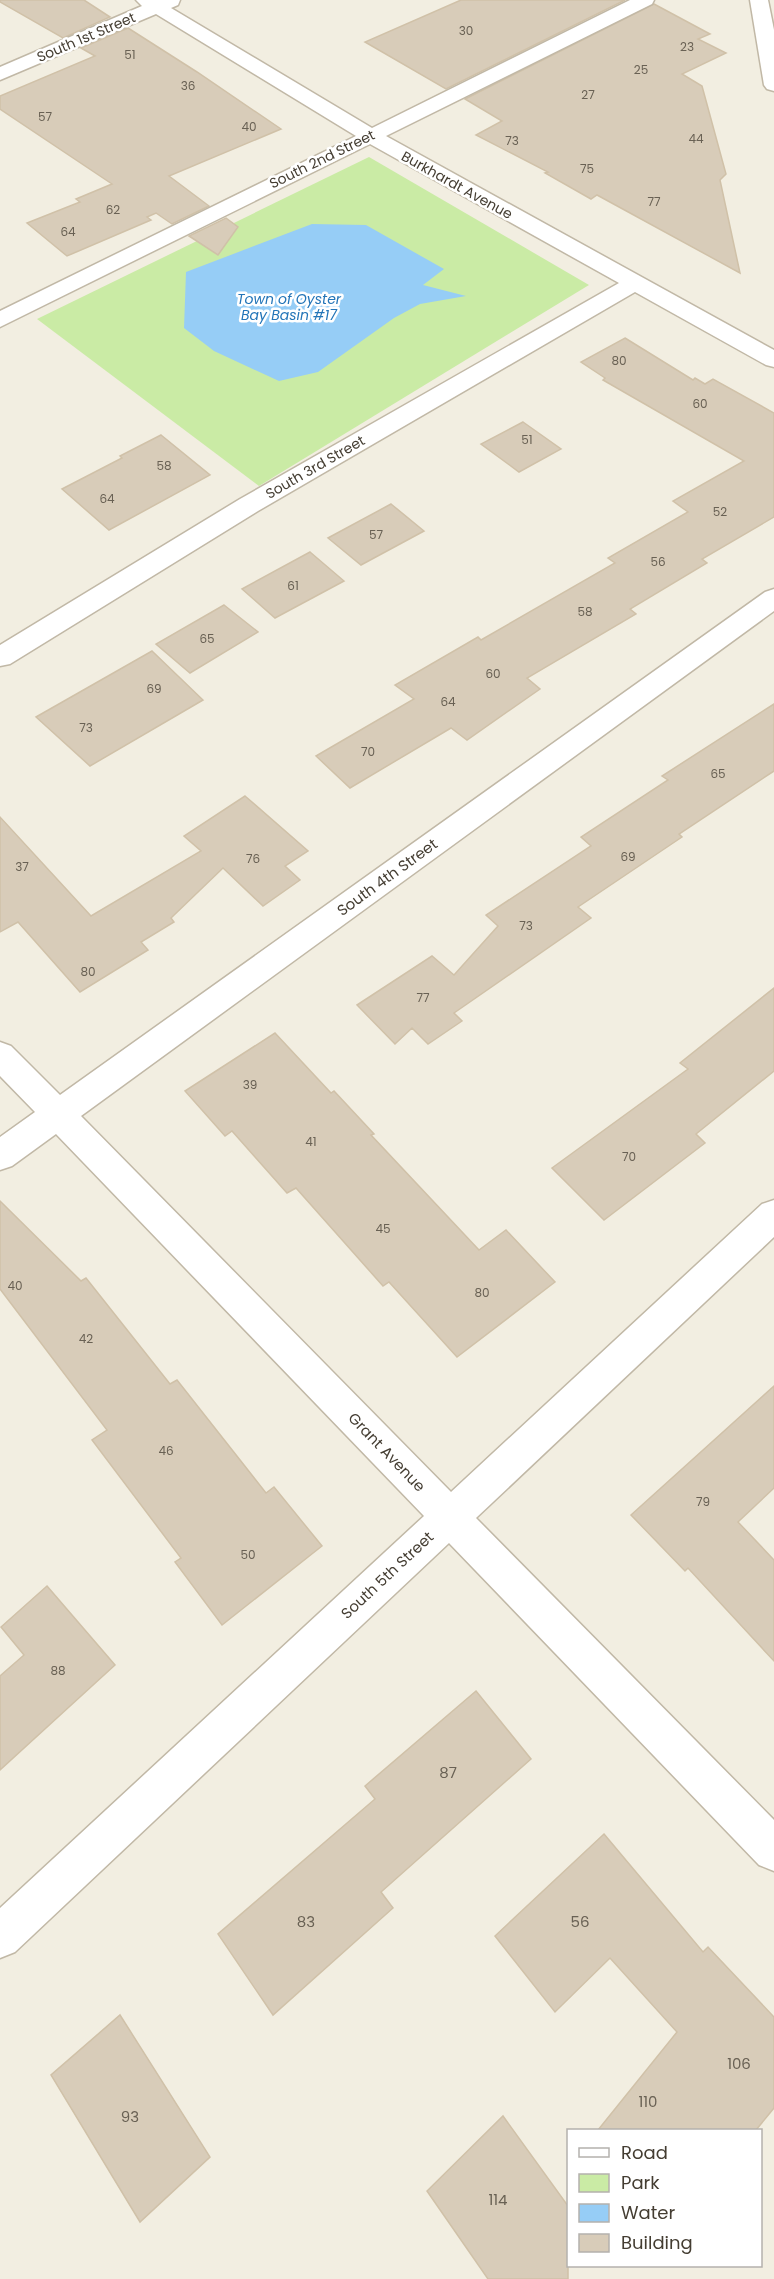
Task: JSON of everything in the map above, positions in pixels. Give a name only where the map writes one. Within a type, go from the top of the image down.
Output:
[{"type":"street","name":"South 2nd Street","points":[[0,320],[645,0]]},
{"type":"street","points":[[759,0],[774,85]]},
{"type":"street","name":"Burkhardt Avenue","points":[[158,2],[369,135],[774,360]]},
{"type":"street","name":"South 1st Street","points":[[0,74],[158,2]]},
{"type":"street","name":"South 3rd Street","points":[[0,657],[249,505],[635,283]]},
{"type":"street","name":"South 4th Street","points":[[0,1156],[774,598]]},
{"type":"street","name":"Grant Avenue","points":[[0,1055],[774,1850]]},
{"type":"street","name":"South 5th Street","points":[[0,1937],[774,1215]]},
{"type":"green space","points":[[369,157],[589,285],[259,486],[37,319]]},
{"type":"water","name":"Town of Oyster Bay Basin #17","points":[[312,224],[366,225],[444,269],[423,285],[466,296],[420,304],[394,318],[318,372],[279,381],[214,351],[184,328],[186,272]]},
{"type":"building","points":[[0,0],[84,0],[110,17],[63,38]]},
{"type":"building","points":[[461,0],[625,0],[446,89],[365,42]]},
{"type":"building","points":[[654,4],[710,34],[698,39],[726,53],[682,74],[702,86],[726,174],[720,180],[740,273],[597,195],[591,199],[545,173],[548,172],[476,135],[502,121],[465,99]]},
{"type":"building","points":[[128,28],[281,129],[169,176],[209,206],[172,224],[156,213],[147,217],[151,220],[67,256],[27,223],[80,202],[76,199],[112,184],[0,109],[0,96],[95,56],[81,48]]},
{"type":"building","points":[[226,218],[238,227],[218,255],[189,236]]},
{"type":"building","points":[[625,338],[693,380],[695,378],[705,384],[713,379],[774,413],[774,517],[702,559],[707,563],[630,609],[636,614],[527,678],[540,689],[467,740],[451,728],[350,788],[316,756],[414,699],[395,685],[478,637],[481,640],[615,563],[608,558],[688,512],[673,501],[744,461],[603,380],[605,378],[581,362]]},
{"type":"building","points":[[523,422],[561,449],[519,472],[481,444]]},
{"type":"building","points":[[161,435],[210,475],[109,530],[62,489],[122,458],[120,456]]},
{"type":"building","points":[[391,504],[424,531],[361,565],[328,538]]},
{"type":"building","points":[[310,552],[344,581],[275,618],[242,589]]},
{"type":"building","points":[[224,605],[258,632],[190,673],[156,644]]},
{"type":"building","points":[[152,651],[203,700],[90,766],[36,717]]},
{"type":"building","points":[[774,704],[774,771],[679,834],[682,837],[578,907],[591,918],[454,1013],[462,1021],[428,1044],[412,1028],[395,1044],[357,1005],[432,956],[454,975],[498,926],[486,915],[591,846],[581,837],[668,780],[662,776]]},
{"type":"building","points":[[245,796],[308,851],[285,866],[300,880],[263,906],[223,868],[171,918],[174,922],[141,942],[148,950],[80,992],[18,922],[0,932],[0,817],[91,916],[201,851],[184,836]]},
{"type":"building","points":[[774,988],[774,1071],[696,1134],[705,1143],[604,1220],[552,1168],[688,1069],[680,1063]]},
{"type":"building","points":[[275,1033],[331,1093],[334,1091],[374,1134],[371,1135],[479,1250],[506,1230],[555,1282],[457,1357],[389,1282],[383,1286],[296,1188],[287,1193],[232,1131],[225,1136],[185,1091]]},
{"type":"building","points":[[0,1201],[81,1281],[86,1278],[170,1384],[177,1380],[266,1493],[274,1487],[322,1546],[222,1625],[175,1562],[181,1558],[92,1440],[107,1430],[0,1289]]},
{"type":"building","points":[[774,1386],[774,1488],[738,1522],[774,1560],[774,1661],[688,1568],[685,1571],[631,1515]]},
{"type":"building","points":[[47,1586],[115,1665],[0,1770],[0,1676],[24,1655],[1,1627]]},
{"type":"building","points":[[476,1691],[531,1759],[381,1892],[393,1908],[273,2015],[218,1934],[375,1799],[365,1786]]},
{"type":"building","points":[[604,1834],[703,1952],[708,1947],[774,2017],[774,2108],[757,2129],[599,2129],[677,2032],[610,1958],[555,2012],[495,1936]]},
{"type":"building","points":[[120,2015],[210,2157],[140,2222],[51,2075]]},
{"type":"building","points":[[503,2116],[567,2205],[568,2279],[488,2279],[427,2191]]}]
